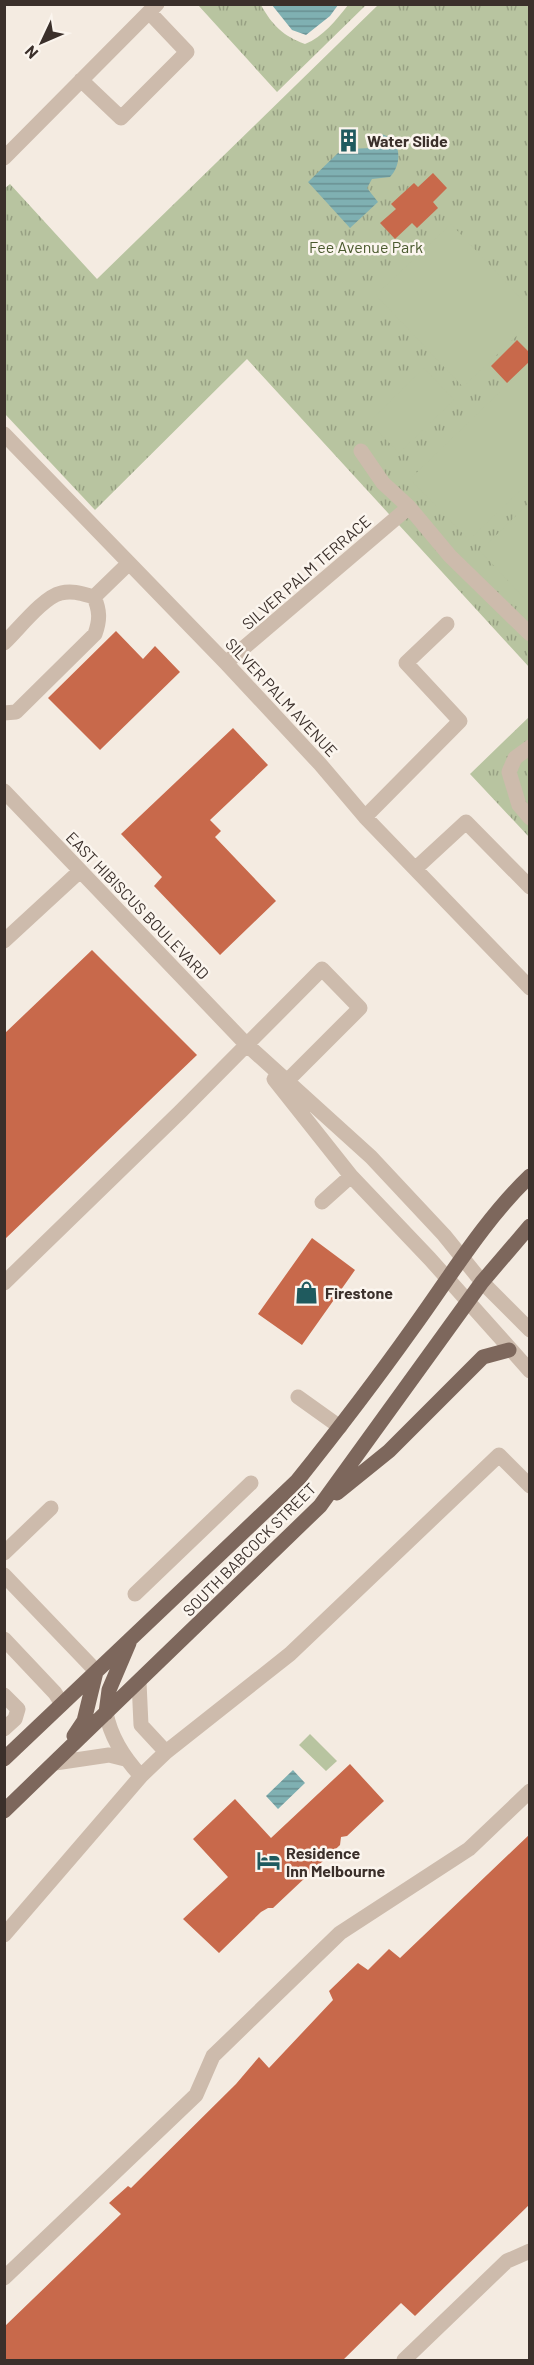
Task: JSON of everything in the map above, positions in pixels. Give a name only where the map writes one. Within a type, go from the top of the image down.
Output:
[{"type":"main road","name":"SOUTH BABCOCK STREET","points":[[4,1759],[297,1481],[340,1427],[461,1258],[530,1176]]},
{"type":"main road","name":"SOUTH BABCOCK STREET","points":[[4,1811],[320,1506],[482,1282],[530,1226]]},
{"type":"main road","points":[[320,1506],[389,1451],[483,1357],[509,1350]]},
{"type":"main road","points":[[106,1713],[109,1690],[131,1637]]},
{"type":"main road","points":[[55,1763],[84,1721],[96,1671]]},
{"type":"street","points":[[4,158],[81,80],[153,8],[187,52],[121,118],[81,80]]},
{"type":"street","name":"SILVER PALM AVENUE","points":[[4,434],[226,663],[320,764],[365,817],[530,988]]},
{"type":"street","points":[[361,450],[383,483],[409,507],[450,556],[530,634]]},
{"type":"street","name":"SILVER PALM TERRACE","points":[[226,663],[409,507]]},
{"type":"street","points":[[94,597],[129,563]]},
{"type":"street","points":[[4,644],[52,596],[63,592],[77,592],[94,597]]},
{"type":"street","points":[[4,714],[16,712],[95,634],[99,622],[99,609],[94,597]]},
{"type":"street","points":[[365,817],[460,721],[406,663],[447,624]]},
{"type":"street","points":[[530,747],[515,758],[509,772],[519,805],[530,818]]},
{"type":"street","name":"EAST HIBISCUS BOULEVARD","points":[[4,791],[246,1044],[371,1157],[444,1235],[482,1282],[530,1330]]},
{"type":"street","points":[[415,869],[465,822],[530,887]]},
{"type":"street","points":[[4,941],[80,871]]},
{"type":"street","points":[[4,1282],[180,1112],[322,969],[360,1008],[287,1081]]},
{"type":"street","name":"EAST HIBISCUS BOULEVARD","points":[[246,1044],[351,1176],[530,1371]]},
{"type":"street","points":[[322,1202],[351,1176]]},
{"type":"street","points":[[298,1397],[340,1427]]},
{"type":"street","points":[[4,1935],[141,1776],[166,1752],[290,1654],[499,1455],[530,1486]]},
{"type":"street","points":[[135,1594],[251,1483]]},
{"type":"street","points":[[4,1553],[51,1508]]},
{"type":"street","points":[[4,1575],[96,1671]]},
{"type":"street","points":[[4,1639],[55,1693],[62,1704]]},
{"type":"street","points":[[139,1682],[141,1725],[166,1752]]},
{"type":"street","points":[[4,1695],[18,1709],[15,1719],[4,1729]]},
{"type":"street","points":[[106,1713],[110,1733],[125,1759],[141,1776]]},
{"type":"street","points":[[55,1763],[109,1755],[125,1759]]},
{"type":"street","points":[[4,2278],[196,2095],[213,2056],[340,1933],[469,1849],[530,1791]]},
{"type":"street","points":[[404,2361],[507,2261],[530,2251]]},
{"type":"green space","points":[[198,5],[261,5],[279,29],[305,44],[324,32],[348,5],[366,5],[277,92]]},
{"type":"green space","name":"Fee Avenue Park","points":[[378,5],[529,5],[529,667],[247,359],[95,510],[5,414],[4,189],[10,184],[97,279]]},
{"type":"green space","points":[[451,224],[529,307],[529,324],[463,387],[376,295]]},
{"type":"green space","points":[[529,364],[529,482],[469,540],[410,479]]},
{"type":"green space","points":[[424,368],[454,400],[399,453],[369,422]]},
{"type":"green space","points":[[529,503],[529,603],[480,551]]},
{"type":"green space","points":[[529,717],[529,837],[470,774]]},
{"type":"green space","points":[[310,1734],[337,1761],[326,1771],[299,1745]]},
{"type":"water","points":[[272,5],[338,5],[330,16],[306,35],[292,30]]},
{"type":"water","points":[[375,135],[387,136],[396,145],[397,165],[390,177],[372,179],[367,188],[378,202],[350,228],[308,182],[338,153],[350,149],[370,148]]},
{"type":"water","points":[[293,1770],[305,1783],[278,1809],[266,1796]]},
{"type":"building","name":"Water Slide","points":[[349,132],[357,140],[349,148],[341,140]]},
{"type":"building","points":[[433,173],[447,188],[433,202],[438,208],[417,228],[412,223],[395,239],[380,223],[396,209],[391,204],[414,183],[418,187]]},
{"type":"building","points":[[517,340],[530,353],[530,361],[507,383],[491,366]]},
{"type":"building","points":[[116,631],[143,659],[155,646],[180,672],[100,750],[48,698]]},
{"type":"building","points":[[233,728],[268,765],[210,820],[221,831],[215,837],[276,901],[220,955],[154,886],[162,877],[121,834]]},
{"type":"building","points":[[92,950],[197,1055],[4,1240],[4,1034]]},
{"type":"building","name":"Firestone","points":[[312,1238],[355,1270],[302,1345],[258,1314]]},
{"type":"building","name":"Residence Inn Melbourne","points":[[350,1764],[384,1801],[347,1836],[341,1837],[340,1845],[273,1908],[261,1912],[219,1953],[183,1919],[228,1877],[193,1839],[235,1799],[271,1838]]},
{"type":"building","points":[[530,1834],[530,2204],[415,2316],[401,2303],[342,2361],[4,2361],[4,2327],[121,2214],[109,2203],[128,2186],[131,2188],[236,2084],[259,2057],[269,2068],[333,2000],[329,1991],[358,1963],[368,1970],[389,1949],[400,1958]]},
{"type":"place","name":"Water Slide","points":[[349,140]]},
{"type":"place","name":"Firestone","points":[[307,1292]]},
{"type":"place","name":"Residence Inn Melbourne","points":[[268,1861]]}]
